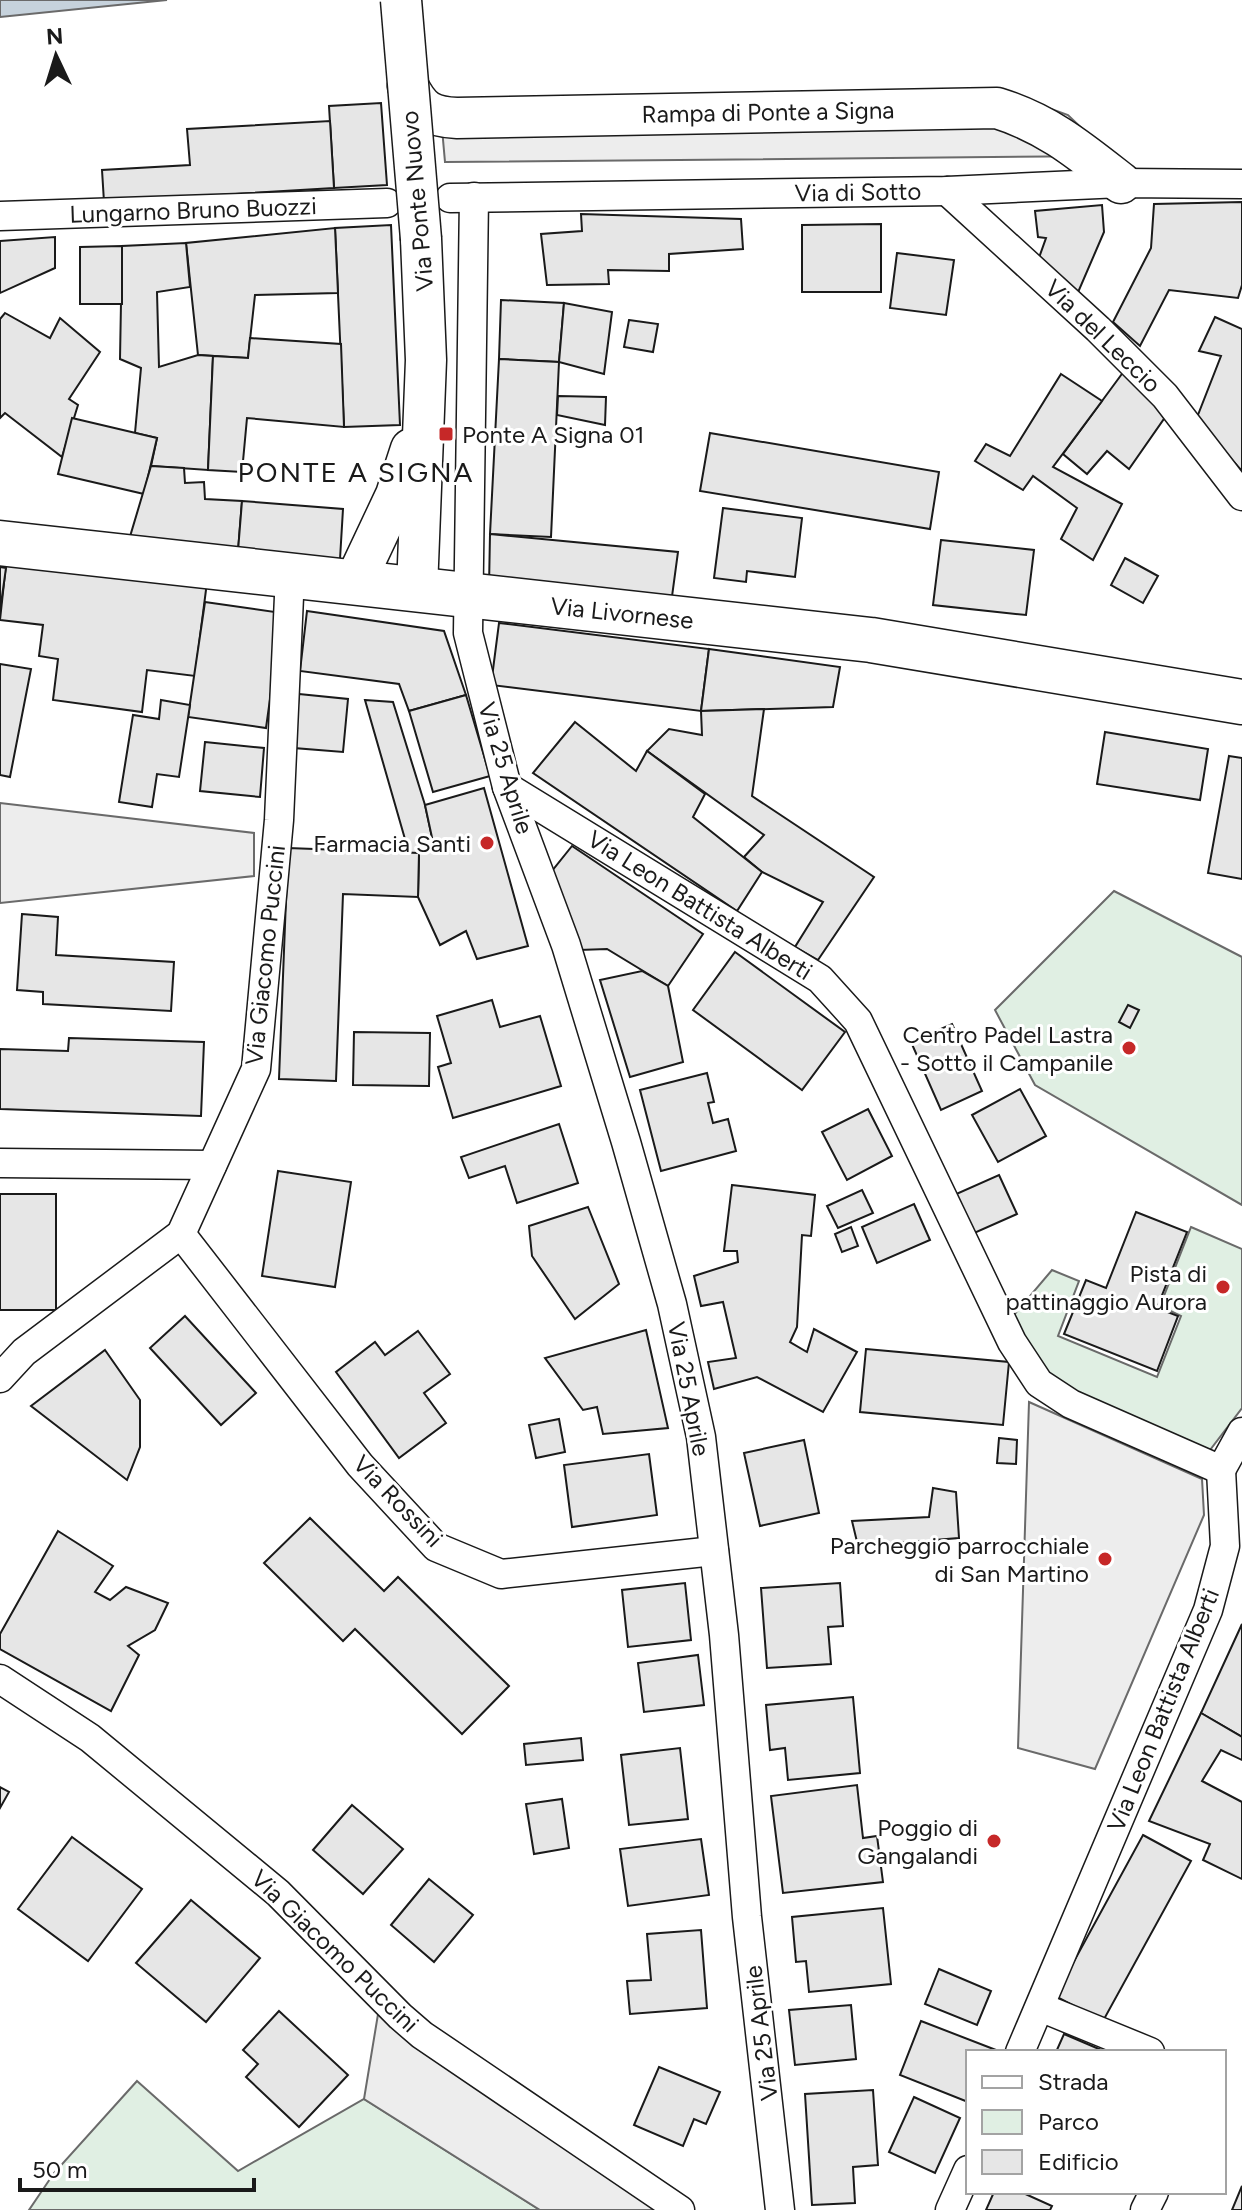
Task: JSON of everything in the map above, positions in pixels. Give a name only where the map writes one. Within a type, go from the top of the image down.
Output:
[{"type":"main road","name":"Via Ponte Nuovo","points":[[401,0],[425,284],[425,403],[417,589]]},
{"type":"main road","name":"Rampa di Ponte a Signa","points":[[408,86],[426,112],[438,117],[457,118],[997,108],[1045,127],[1121,183]]},
{"type":"main road","name":"Via Ponte Nuovo","points":[[355,582],[396,495],[425,403]]},
{"type":"main road","name":"Via Livornese","points":[[0,543],[871,640],[1242,702]]},
{"type":"street","name":"Via di Sotto","points":[[462,198],[947,191],[1121,183],[1242,184]]},
{"type":"street","name":"Via del Leccio","points":[[947,191],[1098,329],[1165,396],[1242,496]]},
{"type":"street","name":"Via 25 Aprile","points":[[462,198],[470,595],[468,633],[507,787],[566,945],[672,1304],[701,1437],[747,1917],[780,2210]]},
{"type":"street","name":"Lungarno Bruno Buozzi","points":[[0,216],[387,203]]},
{"type":"street","name":"Via Giacomo Puccini","points":[[0,1378],[24,1352],[181,1234],[256,1069],[279,820],[290,574]]},
{"type":"street","name":"Via Leon Battista Alberti","points":[[507,787],[820,979],[858,1021],[1012,1342],[1039,1383],[1071,1404],[1221,1470],[1225,1546],[1208,1610],[1021,2050]]},
{"type":"street","points":[[0,1163],[212,1165]]},
{"type":"street","name":"Via Rossini","points":[[181,1234],[360,1465],[436,1547],[501,1574],[714,1551]]},
{"type":"street","points":[[1221,1470],[1242,1432]]},
{"type":"street","name":"Via Giacomo Puccini","points":[[0,1679],[90,1738],[278,1893],[400,2016],[680,2210]]},
{"type":"street","points":[[1040,2007],[1145,2050]]},
{"type":"street","points":[[950,2210],[966,2174]]},
{"type":"green space","name":"Centro Padel Lastra - Sotto il Campanile","points":[[1114,891],[1242,957],[1242,1205],[1035,1085],[995,1010]]},
{"type":"green space","points":[[1191,1227],[1242,1249],[1242,1408],[1210,1450],[1066,1388],[1043,1373],[1013,1316],[1052,1270],[1079,1281],[1058,1336],[1157,1377],[1181,1316],[1160,1306]]},
{"type":"green space","points":[[137,2081],[238,2171],[364,2099],[540,2210],[29,2210],[54,2173]]},
{"type":"shaded area","points":[[0,0],[167,0],[0,17]]},
{"type":"shaded area","points":[[1005,92],[1068,115],[1111,156],[445,162],[440,106]]},
{"type":"shaded area","points":[[0,803],[254,833],[254,876],[0,903]]},
{"type":"shaded area","name":"Parcheggio parrocchiale di San Martino","points":[[1029,1402],[1202,1479],[1204,1515],[1095,1769],[1018,1748]]},
{"type":"shaded area","points":[[381,1996],[680,2210],[540,2210],[364,2099]]},
{"type":"building","points":[[381,103],[387,185],[334,188],[329,106]]},
{"type":"building","points":[[330,121],[334,188],[104,202],[102,170],[190,165],[187,129]]},
{"type":"building","points":[[1242,202],[1242,285],[1238,298],[1169,290],[1140,346],[1113,322],[1151,248],[1154,204]]},
{"type":"building","points":[[1102,205],[1104,232],[1076,297],[1035,269],[1046,238],[1038,237],[1035,211]]},
{"type":"building","points":[[581,214],[741,219],[743,249],[669,254],[669,271],[608,270],[609,284],[547,285],[541,234],[582,231]]},
{"type":"building","points":[[881,224],[881,292],[802,292],[802,225]]},
{"type":"building","points":[[391,225],[400,425],[344,427],[335,228]]},
{"type":"building","points":[[335,228],[338,293],[255,295],[248,358],[198,355],[186,243]]},
{"type":"building","points":[[55,237],[55,268],[0,293],[0,241]]},
{"type":"building","points":[[186,243],[190,287],[157,292],[159,367],[198,355],[213,356],[208,470],[151,466],[157,438],[135,433],[141,368],[120,359],[122,246]]},
{"type":"building","points":[[122,246],[122,304],[80,304],[80,247]]},
{"type":"building","points":[[897,253],[954,260],[946,315],[890,308]]},
{"type":"building","points":[[501,300],[564,303],[559,362],[499,359]]},
{"type":"building","points":[[564,303],[612,312],[604,374],[559,362]]},
{"type":"building","points":[[5,313],[50,338],[60,318],[100,352],[69,399],[78,405],[62,457],[5,413],[0,418],[0,319]]},
{"type":"building","points":[[1215,317],[1242,329],[1242,471],[1196,420],[1221,356],[1199,351]]},
{"type":"building","points":[[629,320],[658,324],[653,352],[624,347]]},
{"type":"building","points":[[250,338],[341,344],[344,427],[247,418],[242,472],[208,470],[213,356],[248,358]]},
{"type":"building","points":[[499,359],[559,362],[551,537],[490,534]]},
{"type":"building","points":[[1127,367],[1168,413],[1129,469],[1107,451],[1087,474],[1063,454]]},
{"type":"building","points":[[1061,374],[1102,401],[1053,467],[1122,504],[1093,560],[1061,539],[1077,508],[1033,476],[1023,490],[975,461],[986,444],[1010,456]]},
{"type":"building","points":[[558,396],[606,397],[605,425],[557,415]]},
{"type":"building","points":[[72,418],[157,438],[144,494],[58,474]]},
{"type":"building","points":[[710,433],[939,472],[930,529],[700,491]]},
{"type":"building","points":[[151,466],[184,468],[185,483],[204,482],[205,499],[242,501],[238,551],[129,540]]},
{"type":"building","points":[[242,501],[343,509],[340,559],[238,551]]},
{"type":"building","points":[[723,508],[802,518],[795,577],[747,571],[746,582],[714,578]]},
{"type":"building","points":[[490,534],[678,552],[671,604],[489,587]]},
{"type":"building","points":[[941,540],[1034,550],[1026,615],[933,605]]},
{"type":"building","points":[[7,555],[207,582],[195,676],[147,670],[142,712],[53,700],[58,659],[39,656],[43,625],[0,620]]},
{"type":"building","points":[[1125,558],[1158,576],[1143,603],[1111,585]]},
{"type":"building","points":[[0,567],[6,568],[0,611]]},
{"type":"building","points":[[205,602],[282,613],[266,728],[188,717]]},
{"type":"building","points":[[307,611],[444,631],[466,695],[409,711],[399,684],[300,671]]},
{"type":"building","points":[[499,623],[709,649],[701,711],[491,685]]},
{"type":"building","points":[[709,649],[840,667],[833,707],[701,711]]},
{"type":"building","points":[[0,664],[31,669],[10,777],[0,775]]},
{"type":"building","points":[[299,694],[348,699],[343,752],[294,748]]},
{"type":"building","points":[[466,695],[490,776],[433,792],[409,711]]},
{"type":"building","points":[[161,700],[190,705],[179,777],[157,774],[152,807],[119,802],[133,715],[159,719]]},
{"type":"building","points":[[365,700],[393,702],[425,805],[433,842],[419,853],[409,853]]},
{"type":"building","points":[[764,709],[752,796],[874,877],[818,960],[795,947],[823,902],[762,872],[744,857],[764,835],[647,751],[669,729],[702,735],[701,711]]},
{"type":"building","points":[[575,722],[636,771],[647,751],[705,794],[693,817],[762,872],[737,911],[533,773]]},
{"type":"building","points":[[1105,732],[1208,749],[1200,800],[1097,784]]},
{"type":"building","points":[[205,742],[264,748],[260,797],[200,791]]},
{"type":"building","points":[[1229,756],[1242,758],[1242,879],[1208,873]]},
{"type":"building","points":[[484,788],[528,946],[477,959],[466,931],[440,945],[418,897],[419,853],[433,842],[425,805]]},
{"type":"building","points":[[572,846],[703,934],[668,986],[607,949],[579,950],[552,871]]},
{"type":"building","points":[[288,848],[419,853],[418,897],[343,894],[336,1081],[279,1079]]},
{"type":"building","points":[[22,914],[58,917],[56,955],[174,962],[171,1011],[43,1004],[43,992],[17,990]]},
{"type":"building","points":[[735,952],[845,1032],[802,1090],[693,1010]]},
{"type":"building","points":[[642,971],[668,986],[683,1062],[630,1077],[600,980]]},
{"type":"building","points":[[492,1000],[500,1027],[540,1016],[561,1086],[453,1118],[438,1067],[451,1063],[437,1016]]},
{"type":"building","points":[[1128,1005],[1139,1010],[1130,1028],[1119,1022]]},
{"type":"building","points":[[952,1024],[982,1091],[941,1110],[911,1042]]},
{"type":"building","points":[[354,1032],[430,1033],[429,1086],[353,1085]]},
{"type":"building","points":[[69,1038],[204,1042],[201,1116],[0,1109],[0,1049],[68,1051]]},
{"type":"building","points":[[707,1073],[714,1102],[708,1103],[713,1123],[728,1119],[736,1151],[661,1171],[640,1090]]},
{"type":"building","points":[[1020,1089],[1046,1136],[998,1162],[972,1115]]},
{"type":"building","points":[[868,1109],[892,1156],[847,1180],[822,1132]]},
{"type":"building","points":[[559,1124],[578,1183],[517,1203],[505,1166],[469,1178],[461,1157]]},
{"type":"building","points":[[278,1171],[351,1182],[335,1287],[262,1276]]},
{"type":"building","points":[[999,1175],[1017,1214],[972,1234],[954,1195]]},
{"type":"building","points":[[732,1185],[815,1195],[811,1236],[802,1235],[797,1327],[790,1342],[807,1352],[814,1329],[857,1352],[823,1412],[757,1377],[714,1389],[708,1362],[736,1358],[723,1302],[701,1306],[694,1276],[738,1262],[737,1251],[724,1251]]},
{"type":"building","points":[[862,1190],[873,1213],[838,1228],[827,1206]]},
{"type":"building","points":[[0,1194],[56,1194],[56,1310],[0,1310]]},
{"type":"building","points":[[914,1204],[930,1240],[877,1263],[862,1227]]},
{"type":"building","points":[[588,1207],[619,1284],[575,1319],[532,1256],[529,1226]]},
{"type":"building","points":[[1136,1212],[1187,1232],[1157,1308],[1178,1316],[1157,1371],[1064,1334],[1086,1280],[1106,1288]]},
{"type":"building","points":[[851,1227],[858,1246],[842,1252],[835,1234]]},
{"type":"building","points":[[185,1316],[256,1393],[221,1425],[150,1348]]},
{"type":"building","points":[[646,1330],[668,1428],[603,1434],[597,1407],[583,1410],[545,1358]]},
{"type":"building","points":[[418,1331],[450,1374],[424,1393],[446,1423],[399,1458],[336,1372],[375,1342],[385,1355]]},
{"type":"building","points":[[866,1349],[1009,1362],[1003,1425],[860,1412]]},
{"type":"building","points":[[105,1350],[140,1400],[140,1447],[127,1480],[31,1406]]},
{"type":"building","points":[[559,1419],[565,1452],[536,1458],[529,1425]]},
{"type":"building","points":[[999,1438],[1017,1440],[1016,1464],[997,1463]]},
{"type":"building","points":[[804,1440],[819,1513],[760,1526],[744,1453]]},
{"type":"building","points":[[649,1454],[657,1515],[572,1527],[564,1465]]},
{"type":"building","points":[[933,1488],[956,1492],[959,1538],[858,1546],[852,1521],[929,1517]]},
{"type":"building","points":[[310,1518],[384,1591],[398,1577],[509,1686],[462,1734],[355,1629],[343,1641],[264,1563]]},
{"type":"building","points":[[58,1531],[113,1566],[95,1592],[110,1600],[126,1587],[168,1603],[155,1630],[128,1646],[139,1655],[111,1711],[0,1649],[0,1634]]},
{"type":"building","points":[[685,1583],[691,1640],[628,1647],[622,1590]]},
{"type":"building","points":[[840,1583],[843,1626],[828,1627],[831,1664],[767,1668],[761,1588]]},
{"type":"building","points":[[1242,1624],[1242,1737],[1201,1713]]},
{"type":"building","points":[[698,1655],[704,1705],[644,1712],[638,1663]]},
{"type":"building","points":[[853,1697],[860,1773],[788,1780],[785,1748],[770,1750],[766,1705]]},
{"type":"building","points":[[1201,1713],[1242,1737],[1242,1760],[1221,1750],[1202,1781],[1242,1802],[1242,1879],[1203,1860],[1210,1844],[1149,1821]]},
{"type":"building","points":[[581,1738],[583,1760],[526,1765],[524,1744]]},
{"type":"building","points":[[680,1748],[688,1819],[629,1825],[621,1755]]},
{"type":"building","points":[[857,1785],[863,1838],[877,1836],[883,1882],[783,1893],[771,1796]]},
{"type":"building","points":[[0,1787],[9,1792],[0,1808]]},
{"type":"building","points":[[562,1799],[569,1848],[534,1854],[526,1804]]},
{"type":"building","points":[[352,1805],[403,1849],[363,1894],[313,1850]]},
{"type":"building","points":[[1143,1835],[1191,1861],[1103,2021],[1055,1996]]},
{"type":"building","points":[[72,1837],[142,1889],[88,1961],[18,1909]]},
{"type":"building","points":[[701,1839],[709,1895],[628,1906],[620,1849]]},
{"type":"building","points":[[429,1879],[473,1915],[434,1962],[391,1925]]},
{"type":"building","points":[[191,1900],[260,1958],[206,2022],[136,1963]]},
{"type":"building","points":[[883,1908],[891,1984],[809,1992],[806,1961],[796,1962],[792,1917]]},
{"type":"building","points":[[701,1930],[707,2008],[630,2014],[627,1981],[651,1980],[647,1934]]},
{"type":"building","points":[[939,1969],[991,1991],[977,2025],[925,2004]]},
{"type":"building","points":[[851,2005],[856,2059],[795,2065],[789,2010]]},
{"type":"building","points":[[279,2011],[348,2075],[299,2127],[246,2077],[258,2064],[243,2050]]},
{"type":"building","points":[[921,2021],[996,2050],[966,2050],[966,2101],[900,2075]]},
{"type":"building","points":[[1064,2034],[1101,2050],[1057,2050]]},
{"type":"building","points":[[659,2067],[720,2092],[706,2124],[694,2119],[683,2146],[634,2125]]},
{"type":"building","points":[[873,2090],[878,2165],[853,2167],[855,2203],[812,2205],[805,2094]]},
{"type":"building","points":[[914,2097],[960,2118],[935,2173],[889,2152]]},
{"type":"building","points":[[1242,2186],[1242,2210],[1232,2210]]},
{"type":"building","points":[[993,2194],[1025,2194],[1052,2206],[1050,2210],[986,2210]]},
{"type":"place","name":"Ponte A Signa 01","points":[[446,434]]},
{"type":"place","name":"Farmacia Santi","points":[[487,843]]},
{"type":"place","name":"Centro Padel Lastra - Sotto il Campanile","points":[[1129,1048]]},
{"type":"place","name":"Pista di pattinaggio Aurora","points":[[1223,1287]]},
{"type":"place","name":"Parcheggio parrocchiale di San Martino","points":[[1105,1559]]},
{"type":"place","name":"Poggio di Gangalandi","points":[[994,1841]]},
{"type":"district","name":"PONTE A SIGNA","points":[[356,472]]}]
